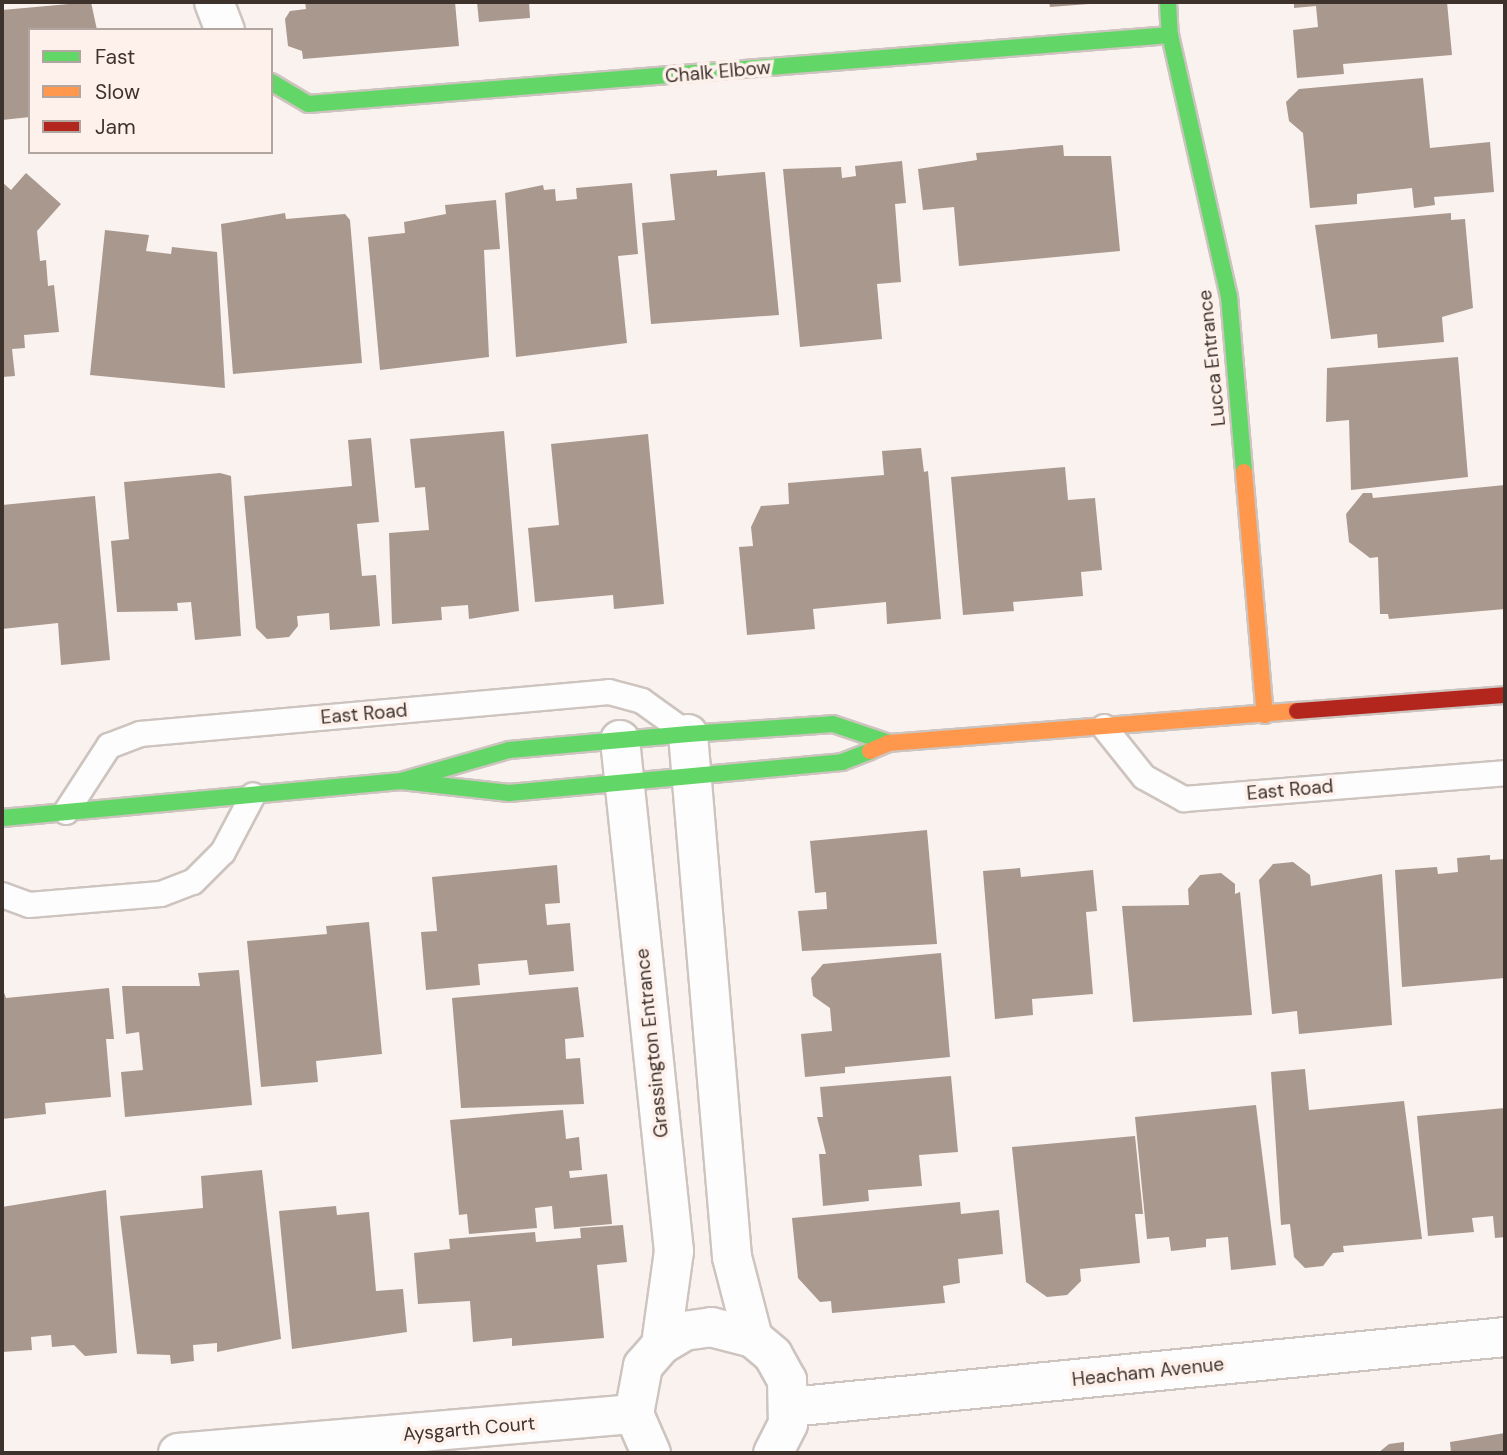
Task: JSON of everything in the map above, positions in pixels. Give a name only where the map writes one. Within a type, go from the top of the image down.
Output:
[{"type":"street","points":[[214,2],[224,28]]},
{"type":"street","name":"Lucca Entrance","points":[[1168,2],[1170,35],[1229,296],[1265,715]]},
{"type":"street","name":"Chalk Elbow","points":[[273,83],[308,104],[1170,35]]},
{"type":"street","points":[[401,781],[509,793],[842,762],[889,743],[1505,695]]},
{"type":"street","points":[[2,818],[401,781],[509,750],[688,734],[833,724],[889,743]]},
{"type":"street","points":[[688,734],[732,1257],[753,1338]]},
{"type":"street","name":"Grassington Entrance","points":[[621,740],[674,1251],[661,1345]]},
{"type":"street","points":[[651,1453],[634,1415],[643,1366],[661,1345],[684,1331],[711,1326],[753,1338],[773,1355],[787,1380],[789,1424],[773,1453]]},
{"type":"street","name":"Heacham Avenue","points":[[790,1406],[1505,1337]]},
{"type":"street","name":"Aysgarth Court","points":[[178,1453],[634,1415]]},
{"type":"lane","name":"East Road","points":[[66,812],[108,746],[140,734],[608,692],[642,701],[688,734]]},
{"type":"lane","name":"East Road","points":[[1104,727],[1144,777],[1184,799],[1505,773]]},
{"type":"lane","points":[[2,895],[29,905],[161,894],[193,882],[223,852],[253,795]]},
{"type":"building","points":[[91,2],[97,28],[28,28],[28,117],[2,120],[2,10]]},
{"type":"building","points":[[305,2],[455,2],[459,46],[303,59],[302,51],[288,46],[285,19],[290,11],[306,9]]},
{"type":"building","points":[[477,2],[529,2],[530,18],[479,22]]},
{"type":"building","points":[[1049,2],[1089,2],[1089,4],[1050,7]]},
{"type":"building","points":[[1294,2],[1447,2],[1452,55],[1343,64],[1344,74],[1297,78],[1293,30],[1318,27],[1316,6],[1294,8]]},
{"type":"building","points":[[1423,78],[1430,148],[1490,142],[1494,192],[1434,197],[1435,205],[1414,208],[1412,188],[1357,194],[1357,204],[1310,208],[1303,133],[1289,121],[1286,102],[1299,89]]},
{"type":"building","points":[[1063,145],[1064,156],[1111,156],[1120,251],[959,266],[954,207],[923,210],[918,169],[977,160],[976,153]]},
{"type":"building","points":[[902,161],[906,203],[895,204],[901,282],[877,284],[882,339],[800,347],[783,169],[841,167],[842,178],[856,176],[855,166]]},
{"type":"building","points":[[717,170],[717,176],[765,172],[779,315],[651,324],[642,223],[675,220],[670,174]]},
{"type":"building","points":[[26,173],[61,204],[37,231],[40,261],[46,260],[48,286],[54,285],[59,332],[24,335],[25,348],[12,349],[15,376],[2,377],[2,182],[11,190]]},
{"type":"building","points":[[632,183],[638,254],[618,256],[627,343],[516,357],[505,193],[543,185],[544,190],[555,189],[556,201],[577,199],[576,188]]},
{"type":"building","points":[[496,200],[500,249],[484,250],[489,357],[380,370],[368,237],[405,233],[404,222],[446,214],[445,205]]},
{"type":"building","points":[[285,213],[286,219],[345,214],[350,220],[362,363],[233,374],[221,224]]},
{"type":"building","points":[[1451,213],[1451,220],[1465,219],[1473,308],[1442,317],[1444,342],[1378,348],[1377,334],[1331,339],[1315,225]]},
{"type":"building","points":[[105,230],[149,235],[146,251],[171,254],[172,247],[217,252],[225,388],[90,375]]},
{"type":"building","points":[[1458,357],[1468,477],[1351,490],[1349,420],[1326,422],[1327,368]]},
{"type":"building","points":[[504,431],[519,611],[469,619],[468,605],[441,607],[442,620],[392,624],[389,533],[429,530],[425,487],[415,488],[410,439]]},
{"type":"building","points":[[648,434],[664,604],[614,609],[613,595],[535,602],[528,528],[559,525],[551,444]]},
{"type":"building","points":[[371,438],[379,522],[357,524],[362,576],[376,575],[380,626],[330,630],[329,613],[297,616],[298,626],[289,637],[267,639],[256,628],[244,496],[352,486],[348,440]]},
{"type":"building","points":[[921,448],[924,472],[928,471],[941,619],[887,624],[886,602],[813,609],[815,629],[747,635],[739,547],[753,546],[751,527],[761,506],[789,504],[788,483],[884,475],[882,451]]},
{"type":"building","points":[[1065,467],[1068,500],[1095,498],[1102,570],[1081,572],[1083,596],[1013,602],[1014,611],[963,615],[951,477]]},
{"type":"building","points":[[220,473],[231,476],[241,636],[195,640],[191,602],[177,603],[178,611],[117,612],[111,541],[129,539],[124,482]]},
{"type":"building","points":[[1505,485],[1505,609],[1389,619],[1388,614],[1380,614],[1378,557],[1370,558],[1349,542],[1346,514],[1363,493],[1372,493],[1373,498]]},
{"type":"building","points":[[95,496],[110,660],[61,665],[58,623],[2,629],[2,505]]},
{"type":"building","points":[[927,830],[937,944],[802,951],[798,911],[827,909],[826,892],[815,893],[810,841]]},
{"type":"building","points":[[1490,855],[1490,860],[1505,859],[1505,978],[1402,987],[1395,870],[1437,867],[1438,874],[1458,872],[1457,858]]},
{"type":"building","points":[[1293,862],[1310,875],[1311,886],[1382,874],[1392,1025],[1299,1034],[1297,1011],[1272,1014],[1259,880],[1273,864]]},
{"type":"building","points":[[557,865],[560,903],[545,904],[547,925],[570,923],[574,971],[529,975],[527,960],[478,964],[480,985],[426,990],[421,932],[437,931],[432,877]]},
{"type":"building","points":[[1020,868],[1021,877],[1093,870],[1097,911],[1086,912],[1093,994],[1032,999],[1033,1015],[995,1019],[983,871]]},
{"type":"building","points":[[1221,873],[1235,884],[1235,894],[1240,892],[1252,1015],[1133,1022],[1122,906],[1189,905],[1188,889],[1200,875]]},
{"type":"building","points":[[369,922],[382,1054],[316,1061],[318,1082],[261,1087],[247,941],[327,934],[326,926]]},
{"type":"building","points":[[941,953],[950,1057],[845,1067],[845,1073],[805,1077],[801,1034],[832,1031],[830,1008],[813,996],[811,978],[823,964]]},
{"type":"building","points":[[239,970],[252,1105],[125,1117],[121,1072],[143,1070],[139,1032],[126,1034],[122,986],[200,986],[198,973]]},
{"type":"building","points":[[2,987],[6,998],[109,988],[114,1039],[106,1039],[111,1097],[45,1103],[46,1114],[2,1119]]},
{"type":"building","points":[[578,987],[584,1037],[565,1039],[566,1059],[580,1058],[584,1104],[461,1108],[452,998]]},
{"type":"building","points":[[1305,1069],[1309,1110],[1404,1101],[1422,1239],[1343,1246],[1344,1252],[1333,1253],[1323,1266],[1305,1268],[1294,1257],[1290,1224],[1281,1225],[1271,1072]]},
{"type":"building","points":[[951,1076],[958,1152],[919,1155],[922,1186],[868,1190],[869,1201],[823,1206],[819,1154],[826,1154],[817,1117],[823,1117],[820,1087]]},
{"type":"building","points":[[1256,1105],[1276,1265],[1231,1270],[1228,1237],[1206,1239],[1206,1247],[1171,1251],[1169,1237],[1147,1239],[1135,1117]]},
{"type":"building","points":[[1505,1108],[1505,1237],[1495,1238],[1493,1216],[1472,1218],[1474,1232],[1428,1236],[1417,1116]]},
{"type":"building","points":[[563,1110],[566,1139],[579,1137],[582,1170],[569,1171],[570,1178],[607,1174],[612,1224],[554,1229],[552,1206],[535,1208],[537,1228],[469,1234],[467,1214],[459,1215],[450,1120]]},
{"type":"building","points":[[1135,1136],[1143,1214],[1135,1214],[1140,1263],[1080,1269],[1081,1281],[1067,1295],[1047,1297],[1026,1282],[1012,1147]]},
{"type":"building","points":[[262,1170],[281,1339],[217,1352],[217,1343],[193,1345],[194,1361],[171,1364],[170,1355],[137,1354],[120,1216],[203,1208],[201,1176]]},
{"type":"building","points":[[106,1190],[117,1353],[85,1356],[74,1345],[52,1347],[51,1335],[31,1337],[32,1350],[2,1352],[2,1207]]},
{"type":"building","points":[[960,1202],[961,1214],[999,1210],[1003,1254],[958,1259],[960,1283],[943,1286],[945,1303],[832,1313],[831,1301],[820,1302],[798,1278],[792,1218]]},
{"type":"building","points":[[336,1206],[337,1215],[369,1212],[376,1291],[403,1289],[407,1332],[292,1349],[279,1211]]},
{"type":"building","points":[[623,1225],[627,1262],[597,1265],[604,1338],[512,1346],[512,1338],[473,1342],[470,1301],[418,1304],[414,1253],[450,1249],[449,1239],[535,1232],[536,1242],[581,1238],[580,1228]]},
{"type":"building","points":[[1505,1433],[1505,1453],[1451,1453],[1450,1442]]},
{"type":"building","points":[[1404,1442],[1404,1451],[1428,1453],[1378,1453],[1389,1444]]},
{"type":"traffic: fast","points":[[1168,2],[1170,35],[1229,296],[1244,472]]},
{"type":"traffic: fast","points":[[273,83],[308,104],[1170,35]]},
{"type":"traffic: fast","points":[[2,818],[401,781],[509,750],[688,734],[833,724],[889,743]]},
{"type":"traffic: fast","points":[[401,781],[509,793],[842,762],[870,751]]},
{"type":"traffic: slow","points":[[1244,472],[1265,715]]},
{"type":"traffic: slow","points":[[870,751],[889,743],[1297,711]]},
{"type":"traffic: jam","points":[[1297,711],[1505,695]]}]
